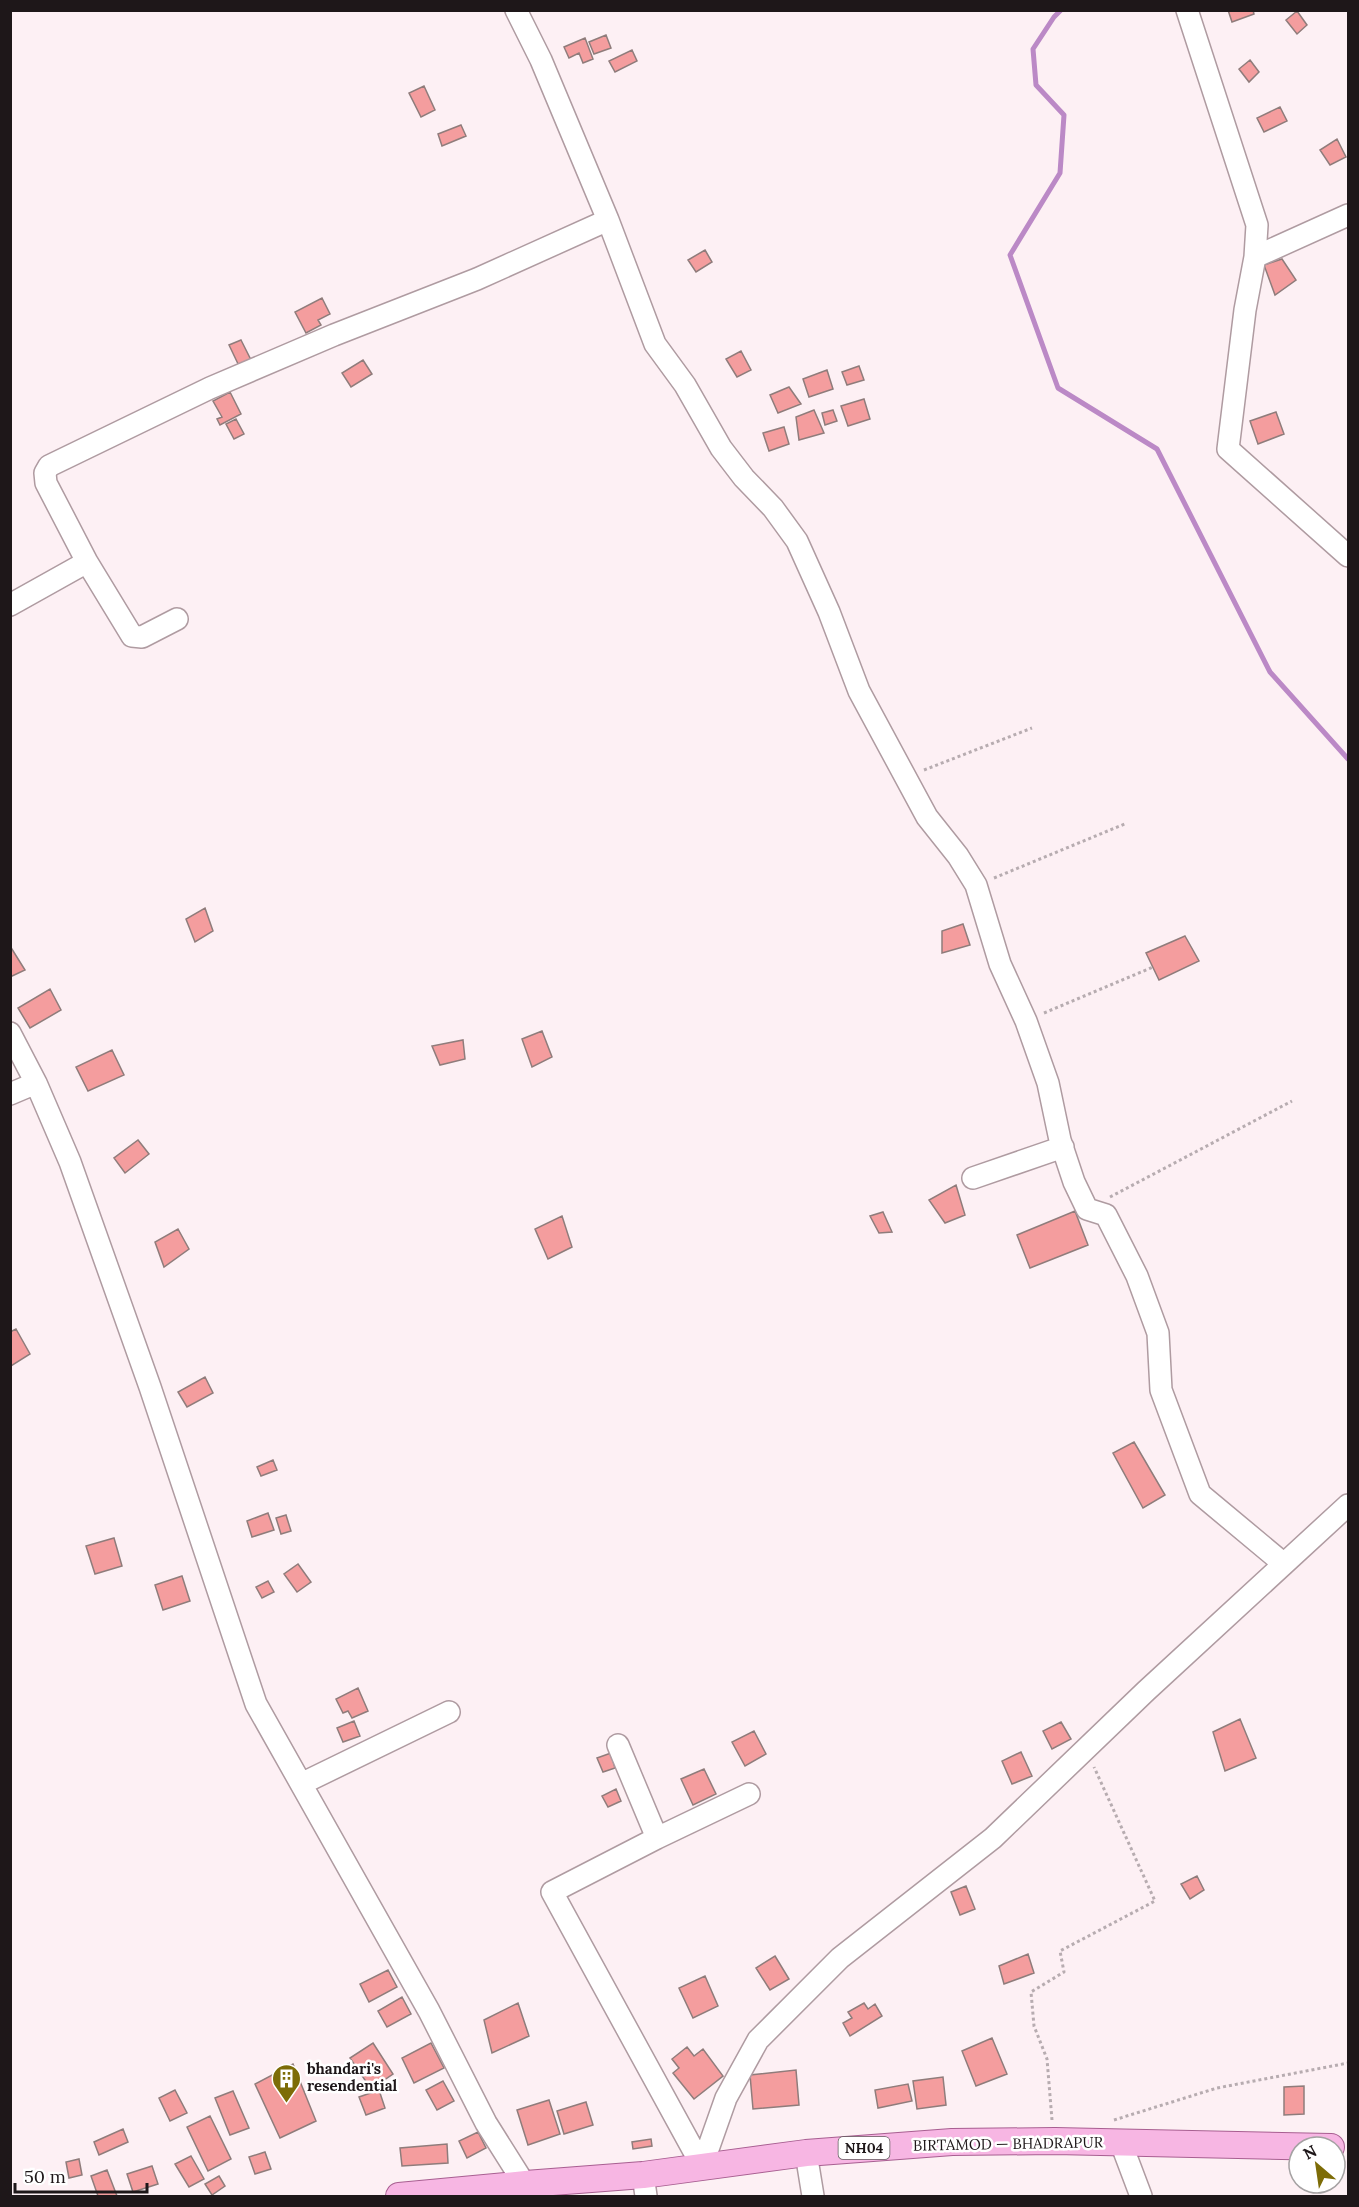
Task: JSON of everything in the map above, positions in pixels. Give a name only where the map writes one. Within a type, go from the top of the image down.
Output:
[{"type":"main road","name":"BIRTAMOD — BHADRAPUR","points":[[399,2196],[644,2186],[702,2166],[806,2153],[952,2142],[1055,2141],[1287,2146]]},
{"type":"street","points":[[516,10],[541,60],[608,220],[655,345],[685,385],[721,448],[744,478],[773,508],[797,541],[829,612],[859,691],[927,817],[958,856],[976,885],[1000,964],[1026,1021],[1048,1083],[1062,1147],[1074,1182],[1088,1209],[1106,1215],[1137,1276],[1158,1333],[1161,1390],[1200,1494],[1284,1564]]},
{"type":"street","points":[[1187,10],[1257,225],[1255,257],[1245,310],[1228,449],[1348,556]]},
{"type":"street","points":[[1255,257],[1348,215]]},
{"type":"street","points":[[177,619],[142,637],[132,636],[87,562],[46,483],[45,473],[49,466],[210,388],[334,335],[477,279],[608,220]]},
{"type":"street","points":[[10,605],[87,562]]},
{"type":"street","points":[[10,1033],[36,1083],[70,1162],[150,1387],[256,1704],[429,2011],[486,2123],[529,2190]]},
{"type":"street","points":[[10,1094],[36,1083]]},
{"type":"street","points":[[973,1178],[1062,1147]]},
{"type":"street","points":[[702,2166],[726,2098],[758,2040],[840,1958],[993,1838],[1146,1691],[1348,1505]]},
{"type":"street","points":[[301,1784],[449,1712]]},
{"type":"street","points":[[618,1745],[657,1838]]},
{"type":"street","points":[[702,2166],[552,1892],[749,1794]]},
{"type":"street","points":[[1121,2143],[1141,2196]]},
{"type":"street","points":[[806,2153],[813,2196]]},
{"type":"path","points":[[906,777],[1032,728]]},
{"type":"path","points":[[976,885],[1127,823]]},
{"type":"path","points":[[1026,1021],[1153,967]]},
{"type":"path","points":[[1088,1209],[1292,1101]]},
{"type":"path","points":[[1055,2141],[1047,2059],[1034,2026],[1031,1992],[1064,1972],[1060,1951],[1155,1901],[1086,1749]]},
{"type":"path","points":[[1107,2122],[1217,2088],[1348,2063]]},
{"type":"building","points":[[1228,10],[1253,10],[1254,14],[1232,22]]},
{"type":"building","points":[[1297,11],[1307,25],[1297,34],[1286,20]]},
{"type":"building","points":[[606,35],[611,48],[594,54],[589,42]]},
{"type":"building","points":[[585,38],[593,59],[583,63],[579,53],[569,58],[564,47]]},
{"type":"building","points":[[632,50],[637,61],[615,72],[609,61]]},
{"type":"building","points":[[1250,60],[1259,72],[1249,82],[1239,69]]},
{"type":"building","points":[[424,86],[435,110],[421,117],[409,93]]},
{"type":"building","points":[[1280,107],[1287,121],[1264,132],[1257,118]]},
{"type":"building","points":[[461,125],[466,136],[442,146],[438,134]]},
{"type":"building","points":[[1337,139],[1346,157],[1330,165],[1320,150]]},
{"type":"building","points":[[705,250],[712,262],[696,272],[688,260]]},
{"type":"building","points":[[1282,259],[1296,280],[1275,295],[1264,265]]},
{"type":"building","points":[[322,298],[330,314],[318,320],[321,325],[306,333],[295,312]]},
{"type":"building","points":[[241,340],[252,362],[240,368],[229,345]]},
{"type":"building","points":[[741,351],[751,370],[737,377],[726,359]]},
{"type":"building","points":[[363,360],[372,374],[351,387],[342,373]]},
{"type":"building","points":[[859,366],[864,380],[847,385],[842,372]]},
{"type":"building","points":[[827,370],[833,389],[809,397],[803,379]]},
{"type":"building","points":[[789,387],[801,404],[778,413],[770,395]]},
{"type":"building","points":[[230,392],[241,414],[220,425],[217,419],[222,417],[213,401]]},
{"type":"building","points":[[864,399],[870,419],[848,426],[841,406]]},
{"type":"building","points":[[814,410],[824,433],[799,440],[796,417]]},
{"type":"building","points":[[833,410],[837,421],[825,425],[822,413]]},
{"type":"building","points":[[1276,412],[1284,434],[1258,444],[1250,421]]},
{"type":"building","points":[[236,419],[244,434],[234,439],[226,424]]},
{"type":"building","points":[[784,427],[789,444],[769,451],[763,433]]},
{"type":"building","points":[[205,908],[213,931],[195,942],[186,919]]},
{"type":"building","points":[[963,924],[970,945],[942,953],[942,931]]},
{"type":"building","points":[[1185,936],[1199,961],[1159,980],[1146,953]]},
{"type":"building","points":[[10,946],[25,970],[10,977]]},
{"type":"building","points":[[50,989],[61,1010],[30,1028],[18,1008]]},
{"type":"building","points":[[542,1031],[552,1057],[532,1067],[522,1039]]},
{"type":"building","points":[[463,1040],[465,1059],[440,1065],[432,1046]]},
{"type":"building","points":[[112,1050],[124,1075],[88,1091],[76,1067]]},
{"type":"building","points":[[138,1140],[149,1154],[125,1173],[114,1158]]},
{"type":"building","points":[[956,1185],[965,1215],[945,1223],[929,1200]]},
{"type":"building","points":[[1075,1211],[1088,1245],[1030,1268],[1017,1235]]},
{"type":"building","points":[[883,1212],[892,1232],[879,1233],[870,1216]]},
{"type":"building","points":[[562,1216],[572,1247],[548,1259],[535,1229]]},
{"type":"building","points":[[178,1229],[189,1249],[164,1267],[155,1242]]},
{"type":"building","points":[[16,1329],[30,1354],[11,1366],[10,1332]]},
{"type":"building","points":[[205,1377],[213,1393],[187,1407],[178,1392]]},
{"type":"building","points":[[1134,1442],[1165,1495],[1143,1508],[1113,1453]]},
{"type":"building","points":[[273,1460],[277,1470],[261,1476],[257,1467]]},
{"type":"building","points":[[268,1513],[274,1530],[252,1537],[247,1521]]},
{"type":"building","points":[[286,1515],[291,1531],[281,1534],[276,1518]]},
{"type":"building","points":[[114,1538],[122,1566],[95,1574],[86,1546]]},
{"type":"building","points":[[298,1564],[311,1582],[297,1592],[284,1574]]},
{"type":"building","points":[[182,1576],[190,1601],[163,1610],[155,1585]]},
{"type":"building","points":[[268,1581],[274,1592],[262,1598],[256,1587]]},
{"type":"building","points":[[358,1688],[368,1711],[352,1718],[348,1711],[343,1713],[336,1699]]},
{"type":"building","points":[[1240,1719],[1256,1758],[1225,1771],[1213,1732]]},
{"type":"building","points":[[354,1721],[360,1736],[343,1742],[337,1728]]},
{"type":"building","points":[[1061,1722],[1071,1739],[1052,1749],[1043,1731]]},
{"type":"building","points":[[754,1731],[766,1754],[745,1766],[732,1742]]},
{"type":"building","points":[[1021,1752],[1032,1776],[1012,1784],[1002,1761]]},
{"type":"building","points":[[611,1753],[615,1768],[603,1772],[597,1758]]},
{"type":"building","points":[[704,1769],[716,1794],[693,1805],[681,1779]]},
{"type":"building","points":[[616,1789],[621,1801],[608,1807],[602,1796]]},
{"type":"building","points":[[1197,1876],[1204,1890],[1190,1899],[1181,1884]]},
{"type":"building","points":[[966,1886],[975,1909],[960,1915],[951,1892]]},
{"type":"building","points":[[1028,1954],[1034,1973],[1004,1984],[999,1966]]},
{"type":"building","points":[[775,1956],[789,1979],[770,1990],[756,1968]]},
{"type":"building","points":[[388,1970],[397,1987],[369,2002],[360,1984]]},
{"type":"building","points":[[705,1976],[718,2006],[693,2018],[679,1988]]},
{"type":"building","points":[[402,1997],[411,2014],[387,2027],[378,2011]]},
{"type":"building","points":[[518,2003],[529,2036],[492,2053],[484,2020]]},
{"type":"building","points":[[864,2003],[868,2009],[875,2004],[882,2016],[850,2036],[843,2023],[852,2018],[848,2012]]},
{"type":"building","points":[[992,2038],[1007,2074],[976,2086],[962,2051]]},
{"type":"building","points":[[373,2043],[393,2074],[371,2089],[350,2058]]},
{"type":"building","points":[[431,2043],[444,2068],[414,2083],[402,2058]]},
{"type":"building","points":[[687,2047],[694,2056],[703,2049],[723,2076],[694,2099],[673,2073],[679,2068],[672,2059]]},
{"type":"building","name":"bhandari's resendential","points":[[293,2064],[316,2121],[280,2138],[255,2084]]},
{"type":"building","points":[[796,2070],[799,2105],[753,2109],[750,2075]]},
{"type":"building","points":[[943,2077],[946,2105],[917,2109],[913,2081]]},
{"type":"building","points":[[443,2081],[454,2101],[437,2110],[426,2090]]},
{"type":"building","points":[[908,2084],[912,2101],[878,2108],[875,2090]]},
{"type":"building","points":[[1304,2086],[1304,2114],[1284,2115],[1284,2087]]},
{"type":"building","points":[[175,2090],[187,2113],[170,2121],[159,2098]]},
{"type":"building","points":[[379,2090],[385,2108],[366,2115],[359,2097]]},
{"type":"building","points":[[233,2091],[249,2128],[230,2135],[215,2098]]},
{"type":"building","points":[[549,2100],[560,2134],[528,2145],[517,2110]]},
{"type":"building","points":[[586,2102],[593,2125],[564,2134],[557,2111]]},
{"type":"building","points":[[210,2116],[231,2159],[208,2171],[187,2127]]},
{"type":"building","points":[[123,2129],[128,2142],[99,2155],[94,2142]]},
{"type":"building","points":[[478,2132],[486,2148],[467,2158],[459,2141]]},
{"type":"building","points":[[651,2139],[652,2146],[633,2149],[632,2142]]},
{"type":"building","points":[[447,2144],[448,2163],[402,2166],[400,2148]]},
{"type":"building","points":[[265,2152],[271,2169],[255,2174],[249,2157]]},
{"type":"building","points":[[191,2156],[204,2179],[189,2187],[175,2164]]},
{"type":"building","points":[[79,2159],[82,2175],[69,2178],[66,2162]]},
{"type":"building","points":[[152,2166],[158,2184],[133,2192],[127,2174]]},
{"type":"building","points":[[107,2170],[117,2196],[98,2196],[91,2176]]},
{"type":"building","points":[[219,2176],[225,2186],[212,2195],[205,2184]]},
{"type":"waterway","points":[[1061,10],[1033,49],[1036,85],[1064,115],[1060,173],[1010,255],[1058,388],[1157,449],[1270,672],[1348,759]]},
{"type":"place","name":"bhandari's resendential","points":[[286,2104]]}]
